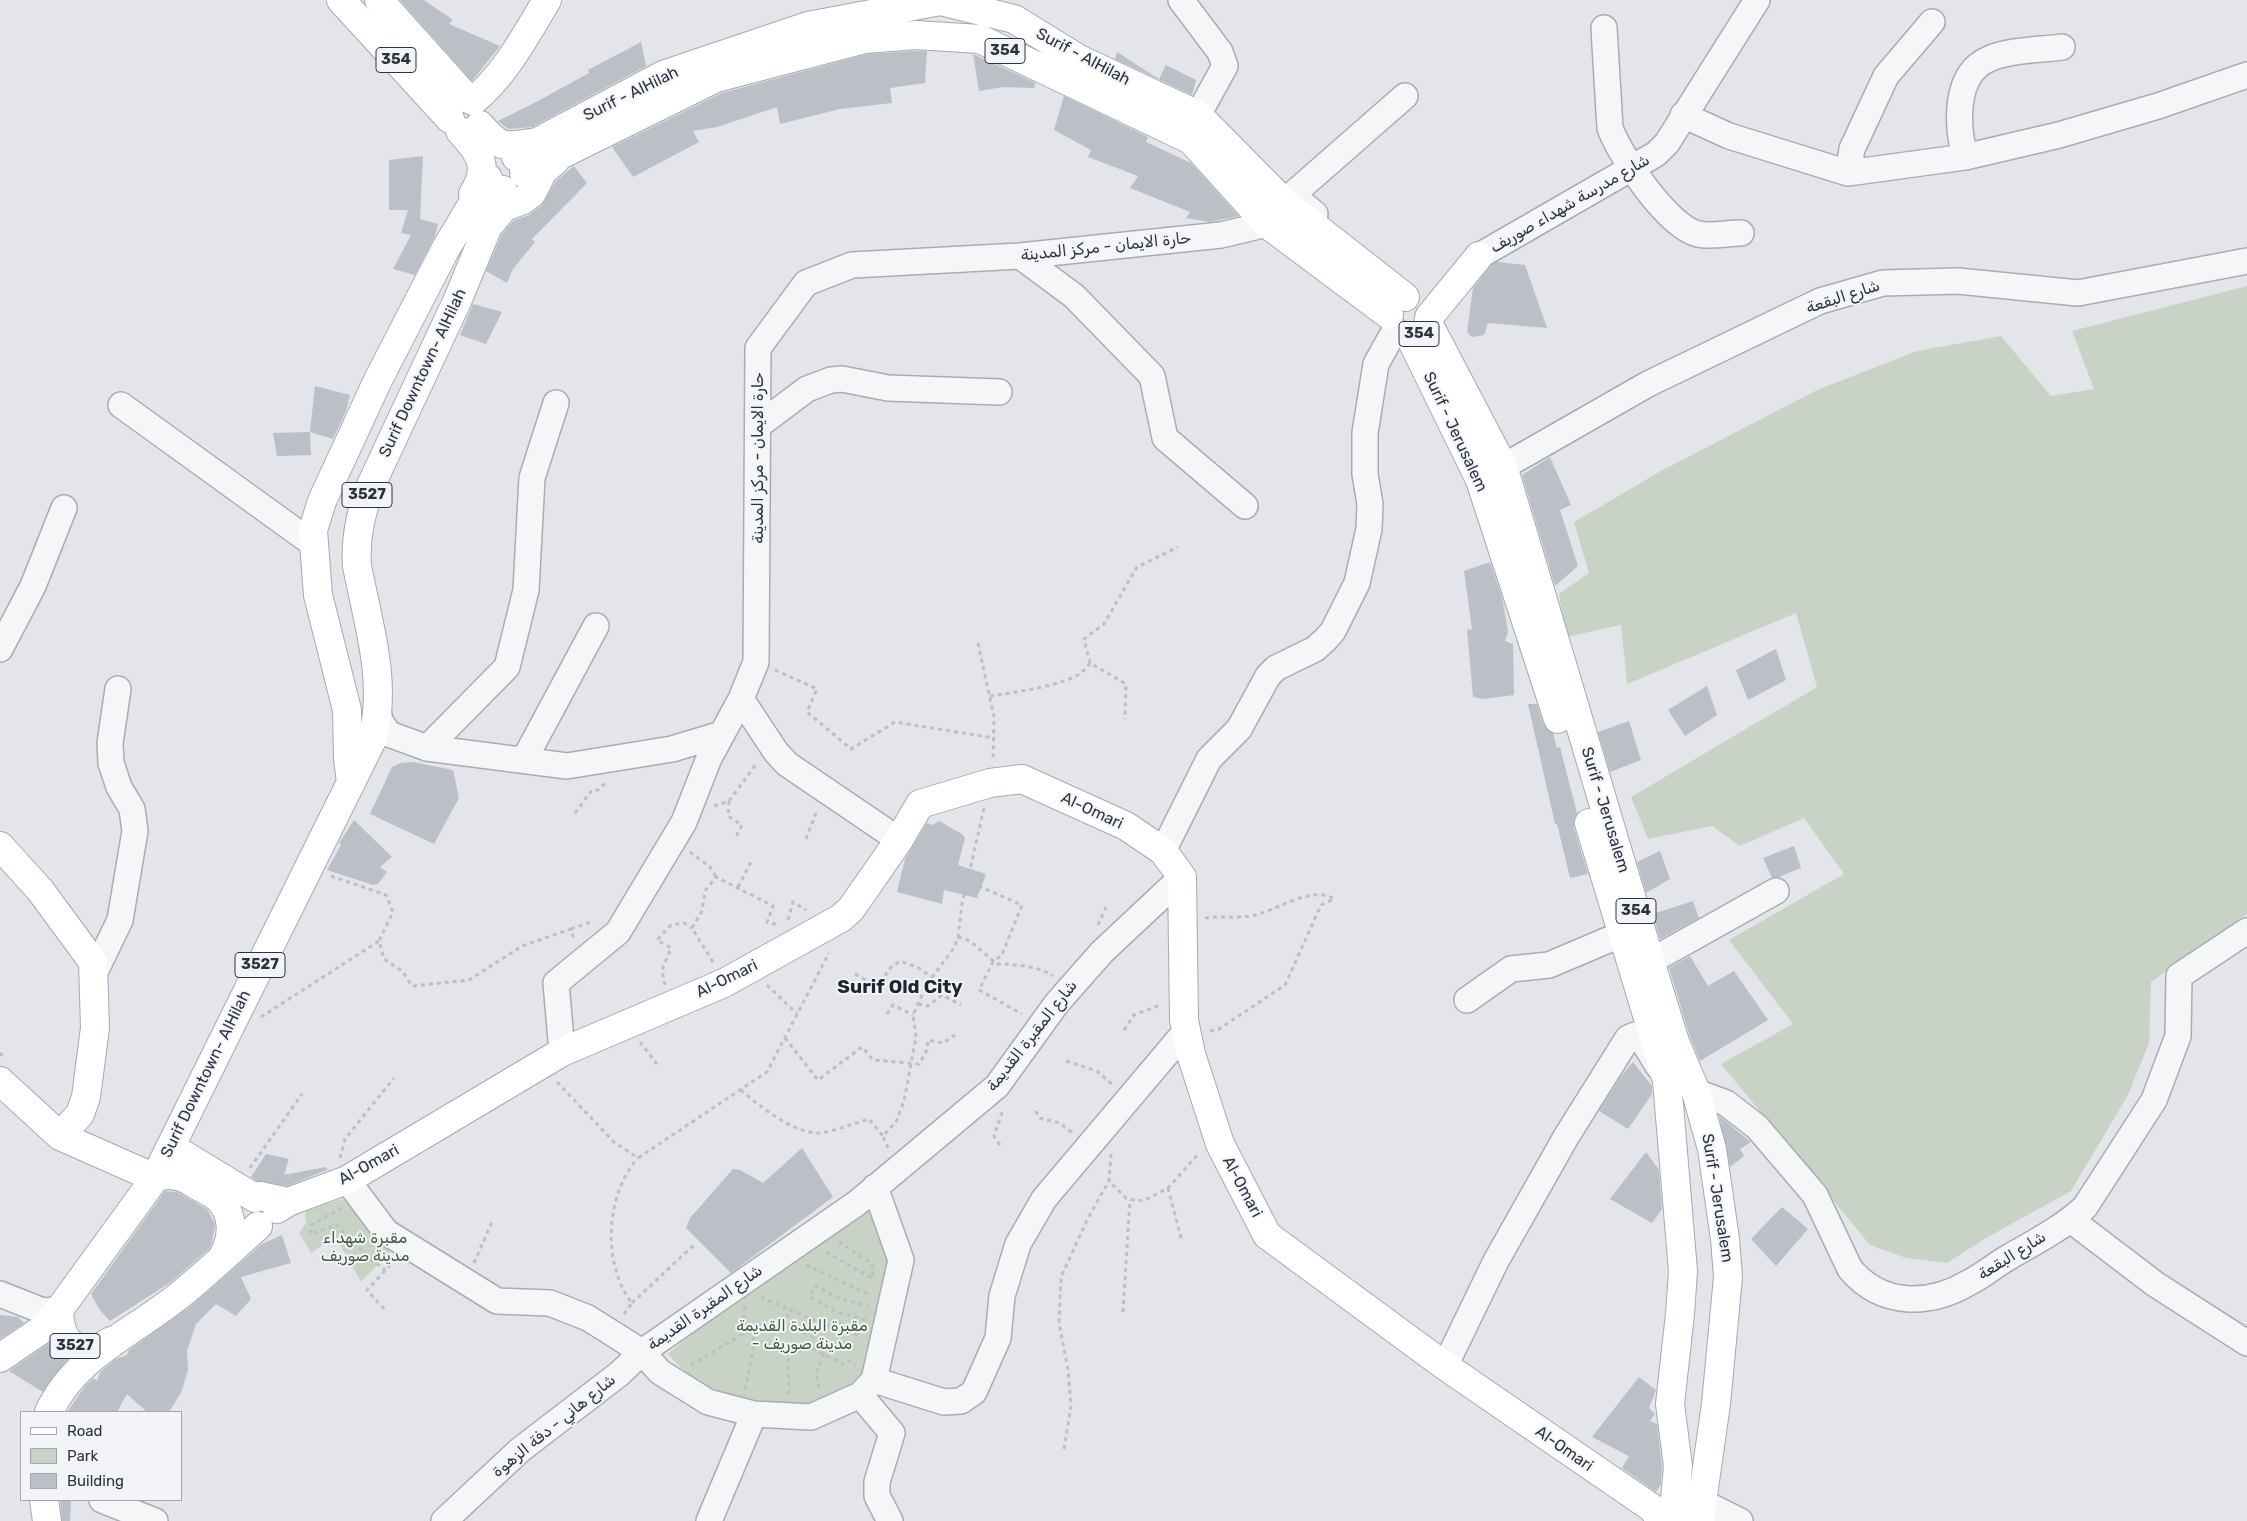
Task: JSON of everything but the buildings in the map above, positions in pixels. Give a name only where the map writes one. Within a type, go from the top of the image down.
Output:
[{"type":"main road","name":"354","points":[[342,0],[495,142],[503,146],[508,165]]},
{"type":"main road","name":"354","points":[[379,0],[508,165]]},
{"type":"main road","points":[[470,118],[502,88],[521,43],[547,0]]},
{"type":"main road","name":"Surif - AlHilah","points":[[508,165],[663,75],[808,26],[940,1],[1014,19],[1080,59],[1198,115],[1285,203],[1314,226],[1410,317]]},
{"type":"main road","name":"Surif - AlHilah","points":[[560,156],[716,78],[866,39],[916,34],[980,39],[1191,140],[1267,224],[1410,317]]},
{"type":"main road","name":"3527","points":[[445,250],[446,242],[454,223],[478,186],[482,174],[481,159],[470,118]]},
{"type":"main road","name":"354","points":[[508,165],[560,156]]},
{"type":"main road","points":[[490,225],[504,207],[523,200],[532,192],[543,171],[560,156]]},
{"type":"main road","name":"3527","points":[[445,250],[508,165]]},
{"type":"main road","name":"3527","points":[[490,225],[508,165]]},
{"type":"main road","points":[[1267,224],[1295,216],[1314,226]]},
{"type":"main road","name":"Surif Downtown- AlHilah","points":[[155,1178],[372,740],[378,709],[378,674],[356,550],[361,514],[371,484],[442,334],[490,225]]},
{"type":"main road","name":"Surif Downtown- AlHilah","points":[[352,783],[348,758],[347,710],[318,595],[312,544],[315,521],[378,380],[445,250]]},
{"type":"main road","points":[[1410,317],[1479,256]]},
{"type":"main road","name":"Surif - Jerusalem","points":[[1410,317],[1503,466],[1675,1042],[1695,1091],[1712,1149],[1726,1239],[1728,1277],[1710,1449],[1701,1512]]},
{"type":"main road","name":"Surif - Jerusalem","points":[[1410,317],[1480,480],[1559,722],[1668,1081],[1683,1271],[1670,1404],[1678,1466],[1673,1521]]},
{"type":"main road","name":"Al-Omari","points":[[272,1208],[352,1189],[553,1057],[724,983],[841,918],[851,909],[899,840],[920,804],[990,782],[1022,779],[1126,826],[1163,851],[1182,877],[1194,1032],[1220,1144],[1268,1235],[1445,1366],[1656,1512],[1662,1521]]},
{"type":"main road","points":[[0,846],[40,890],[93,962],[95,972],[96,1028],[86,1097],[80,1114],[60,1136]]},
{"type":"main road","points":[[0,1081],[60,1136],[155,1178]]},
{"type":"main road","points":[[1671,1114],[1676,1089],[1685,1083],[1695,1091]]},
{"type":"main road","points":[[171,1147],[272,1208]]},
{"type":"main road","name":"3527","points":[[0,1358],[41,1330],[59,1310],[155,1178],[165,1174],[178,1176],[218,1198],[222,1203],[232,1231],[230,1243],[223,1256]]},
{"type":"main road","name":"3527","points":[[59,1310],[60,1331],[71,1344],[93,1349],[101,1348],[180,1295],[272,1208]]},
{"type":"main road","name":"3527","points":[[50,1411],[58,1394],[73,1376],[114,1340]]},
{"type":"main road","points":[[1678,1466],[1684,1476],[1695,1476],[1702,1471],[1710,1449]]},
{"type":"main road","points":[[1637,1500],[1659,1497],[1678,1466]]},
{"type":"main road","points":[[1678,1466],[1684,1493],[1701,1512]]},
{"type":"main road","points":[[44,1501],[46,1521]]},
{"type":"main road","points":[[1681,1521],[1690,1506],[1701,1512]]},
{"type":"street","points":[[1181,0],[1220,52],[1224,66],[1198,115]]},
{"type":"street","name":"شارع مدرسة شهداء صوريف","points":[[1479,256],[1633,169],[1656,154],[1667,143],[1757,0]]},
{"type":"street","points":[[1848,173],[1852,149],[1886,76],[1932,22]]},
{"type":"street","points":[[1604,28],[1610,128],[1615,142],[1633,169],[1668,214],[1681,226],[1700,234],[1741,233]]},
{"type":"street","points":[[1965,157],[1960,136],[1962,96],[1966,84],[1976,67],[1996,56],[2062,47]]},
{"type":"street","points":[[1683,115],[1729,136],[1848,173],[1965,157],[2059,135],[2158,106],[2247,75]]},
{"type":"street","points":[[1314,226],[1320,218],[1292,194],[1405,96]]},
{"type":"street","name":"حارة الايمان - مركز المدينة","points":[[553,1057],[556,983],[618,932],[684,822],[709,758],[741,699],[756,662],[758,348],[806,283],[852,265],[1020,256],[1221,234],[1267,224]]},
{"type":"street","points":[[1020,256],[1074,296],[1152,376],[1165,438],[1245,506]]},
{"type":"street","name":"شارع البقعة","points":[[1480,480],[1648,384],[1811,305],[1883,283],[1958,281],[2078,293],[2247,261]]},
{"type":"street","points":[[1163,851],[1209,759],[1239,728],[1268,676],[1276,668],[1309,652],[1325,640],[1333,631],[1357,583],[1369,529],[1370,512],[1365,474],[1364,433],[1376,364],[1410,317]]},
{"type":"street","points":[[759,425],[807,389],[831,380],[842,379],[888,388],[999,392]]},
{"type":"street","points":[[427,748],[507,668],[526,590],[532,478],[556,403]]},
{"type":"street","points":[[121,405],[312,544]]},
{"type":"street","points":[[0,649],[33,586],[64,508]]},
{"type":"street","points":[[524,760],[596,626]]},
{"type":"street","points":[[95,972],[120,920],[135,831],[132,809],[120,787],[111,763],[110,743],[118,690]]},
{"type":"street","points":[[741,699],[776,752],[787,764],[899,840]]},
{"type":"street","points":[[378,709],[380,721],[389,734],[427,748],[567,766],[672,748],[722,734]]},
{"type":"street","name":"شارع المقبرة القديمة","points":[[865,1381],[811,1417],[749,1403],[708,1402],[660,1372],[642,1352],[856,1203],[997,1086],[1056,1003],[1102,952],[1182,877]]},
{"type":"street","points":[[1651,962],[1776,891]]},
{"type":"street","name":"شارع البقعة","points":[[1695,1091],[1726,1103],[1757,1127],[1815,1195],[1850,1269],[1867,1286],[1891,1297],[1917,1301],[1953,1291],[2071,1220],[2085,1207],[2154,1100],[2178,1036],[2179,976],[2247,931]]},
{"type":"street","points":[[1468,1000],[1511,969],[1549,965],[1622,934]]},
{"type":"street","points":[[865,1381],[944,1402],[961,1400],[974,1392],[998,1338],[1002,1296],[1018,1244],[1044,1199],[1194,1032]]},
{"type":"street","points":[[1445,1366],[1496,1261],[1566,1137],[1628,1038],[1635,1035],[1641,1038],[1668,1081]]},
{"type":"street","points":[[875,1187],[901,1260],[865,1381],[892,1434],[877,1482],[877,1496],[890,1521]]},
{"type":"street","points":[[352,1189],[386,1232],[496,1301],[550,1303],[588,1318],[642,1352]]},
{"type":"street","points":[[2071,1220],[2155,1284],[2247,1343]]},
{"type":"street","points":[[0,1294],[43,1311],[59,1310]]},
{"type":"street","name":"شارع هاني - دفة الزهوة","points":[[444,1521],[520,1450],[619,1374],[642,1352]]},
{"type":"street","points":[[709,1521],[749,1403]]},
{"type":"street","points":[[105,1501],[155,1521]]},
{"type":"street","points":[[1701,1512],[1740,1521]]},
{"type":"path","points":[[1126,719],[1126,684],[1090,663],[1084,639],[1104,624],[1137,567],[1178,547]]},
{"type":"path","points":[[884,1136],[896,1122],[904,1101],[916,1038],[913,1015],[932,977],[954,948],[958,937],[967,881],[994,764],[994,717],[978,643]]},
{"type":"path","points":[[990,696],[1020,692],[1068,679],[1082,673],[1090,663]]},
{"type":"path","points":[[772,669],[817,689],[807,712],[851,749],[895,722],[994,738]]},
{"type":"path","points":[[575,813],[592,790],[598,790],[608,780]]},
{"type":"path","points":[[729,801],[728,816],[742,825],[735,839]]},
{"type":"path","points":[[806,839],[819,804]]},
{"type":"path","points":[[738,887],[752,860]]},
{"type":"path","points":[[256,1021],[379,941],[393,912],[386,895],[319,872],[306,872]]},
{"type":"path","points":[[632,1303],[622,1290],[610,1238],[615,1197],[638,1158],[767,1072],[838,935],[841,918],[818,918],[793,902],[787,928],[767,922],[772,906],[716,877],[705,891],[702,911],[692,928]]},
{"type":"path","points":[[948,878],[967,881],[1022,905],[1002,955],[993,962],[980,990],[1028,1017]]},
{"type":"path","points":[[1194,1032],[1219,1029],[1285,985],[1321,905],[1334,899],[1329,895],[1314,893],[1250,916],[1205,918],[1199,922]]},
{"type":"path","points":[[667,992],[662,970],[671,948],[657,940],[671,924],[684,924],[692,928],[714,965]]},
{"type":"path","points":[[379,941],[384,959],[403,972],[412,986],[468,980],[522,946],[571,929],[574,942]]},
{"type":"path","points":[[958,937],[970,941],[993,962],[1018,964],[1047,972],[1055,978]]},
{"type":"path","points":[[855,974],[879,988],[890,969],[900,961],[917,967],[932,977]]},
{"type":"path","points":[[764,983],[797,1014]]},
{"type":"path","points":[[918,1004],[928,1006],[942,995],[960,1005]]},
{"type":"path","points":[[1124,1030],[1134,1015],[1164,1004]]},
{"type":"path","points":[[887,1014],[893,1006],[913,1015]]},
{"type":"path","points":[[784,1038],[818,1080],[862,1047],[873,1060],[919,1064],[924,1057],[928,1040],[943,1043],[955,1035]]},
{"type":"path","points":[[636,1036],[657,1064]]},
{"type":"path","points":[[553,1057],[547,1072],[608,1135],[638,1158]]},
{"type":"path","points":[[1066,1060],[1097,1071],[1114,1088]]},
{"type":"path","points":[[741,1090],[759,1106],[798,1128],[819,1133],[869,1119],[884,1136],[889,1150]]},
{"type":"path","points":[[247,1171],[302,1094]]},
{"type":"path","points":[[1036,1111],[1040,1118],[1060,1123],[1073,1134]]},
{"type":"path","points":[[1109,1181],[1119,1194],[1130,1200],[1145,1200],[1168,1188],[1196,1154],[1220,1144]]},
{"type":"path","points":[[1064,1449],[1071,1406],[1068,1369],[1059,1323],[1061,1277],[1088,1218],[1109,1181],[1111,1152]]},
{"type":"path","points":[[1168,1188],[1182,1242]]},
{"type":"path","points":[[352,1189],[336,1212],[311,1225],[310,1234],[337,1225],[367,1256],[385,1270]]},
{"type":"path","points":[[1123,1312],[1130,1200]]},
{"type":"path","points":[[473,1266],[492,1222]]},
{"type":"path","points":[[818,1255],[837,1241],[872,1264],[874,1279]]},
{"type":"path","points":[[620,1318],[632,1303],[696,1243]]},
{"type":"path","points":[[384,1309],[367,1290],[407,1245]]},
{"type":"path","points":[[824,1251],[879,1282]]},
{"type":"path","points":[[753,1297],[774,1302],[829,1326],[832,1320],[840,1322],[840,1330],[864,1336],[868,1321],[836,1312],[810,1297],[816,1286],[839,1298],[868,1306],[873,1296],[805,1265],[812,1260]]},
{"type":"path","points":[[745,1300],[742,1314],[748,1331],[755,1341],[798,1352],[812,1348],[843,1364],[848,1360],[865,1381]]},
{"type":"path","points":[[790,1310],[784,1324],[829,1343],[816,1373],[817,1388],[825,1388]]},
{"type":"path","points":[[686,1368],[748,1331]]},
{"type":"path","points":[[749,1403],[755,1341]]},
{"type":"path","points":[[788,1350],[789,1404]]},
{"type":"green space","points":[[2247,286],[2247,914],[2151,982],[2149,1043],[2128,1095],[2071,1191],[1986,1238],[1947,1263],[1906,1258],[1870,1245],[1721,1064],[1793,1024],[1729,940],[1844,874],[1804,818],[1740,846],[1712,826],[1648,839],[1631,797],[1817,687],[1796,613],[1627,684],[1621,625],[1566,637],[1559,594],[1589,573],[1574,522],[1661,471],[1817,390],[1917,351],[2001,336],[2051,396],[2094,389],[2072,331]]},
{"type":"green space","name":"مقبرة البلدة القديمة - مدينة صوريف","points":[[868,1185],[895,1260],[863,1384],[809,1412],[708,1396],[668,1354]]},
{"type":"green space","name":"مقبرة شهداء مدينة صوريف","points":[[342,1199],[357,1207],[396,1245],[361,1282],[335,1236],[311,1253],[299,1233],[306,1223],[305,1211]]},
{"type":"district","name":"Surif Old City","points":[[900,988]]}]
